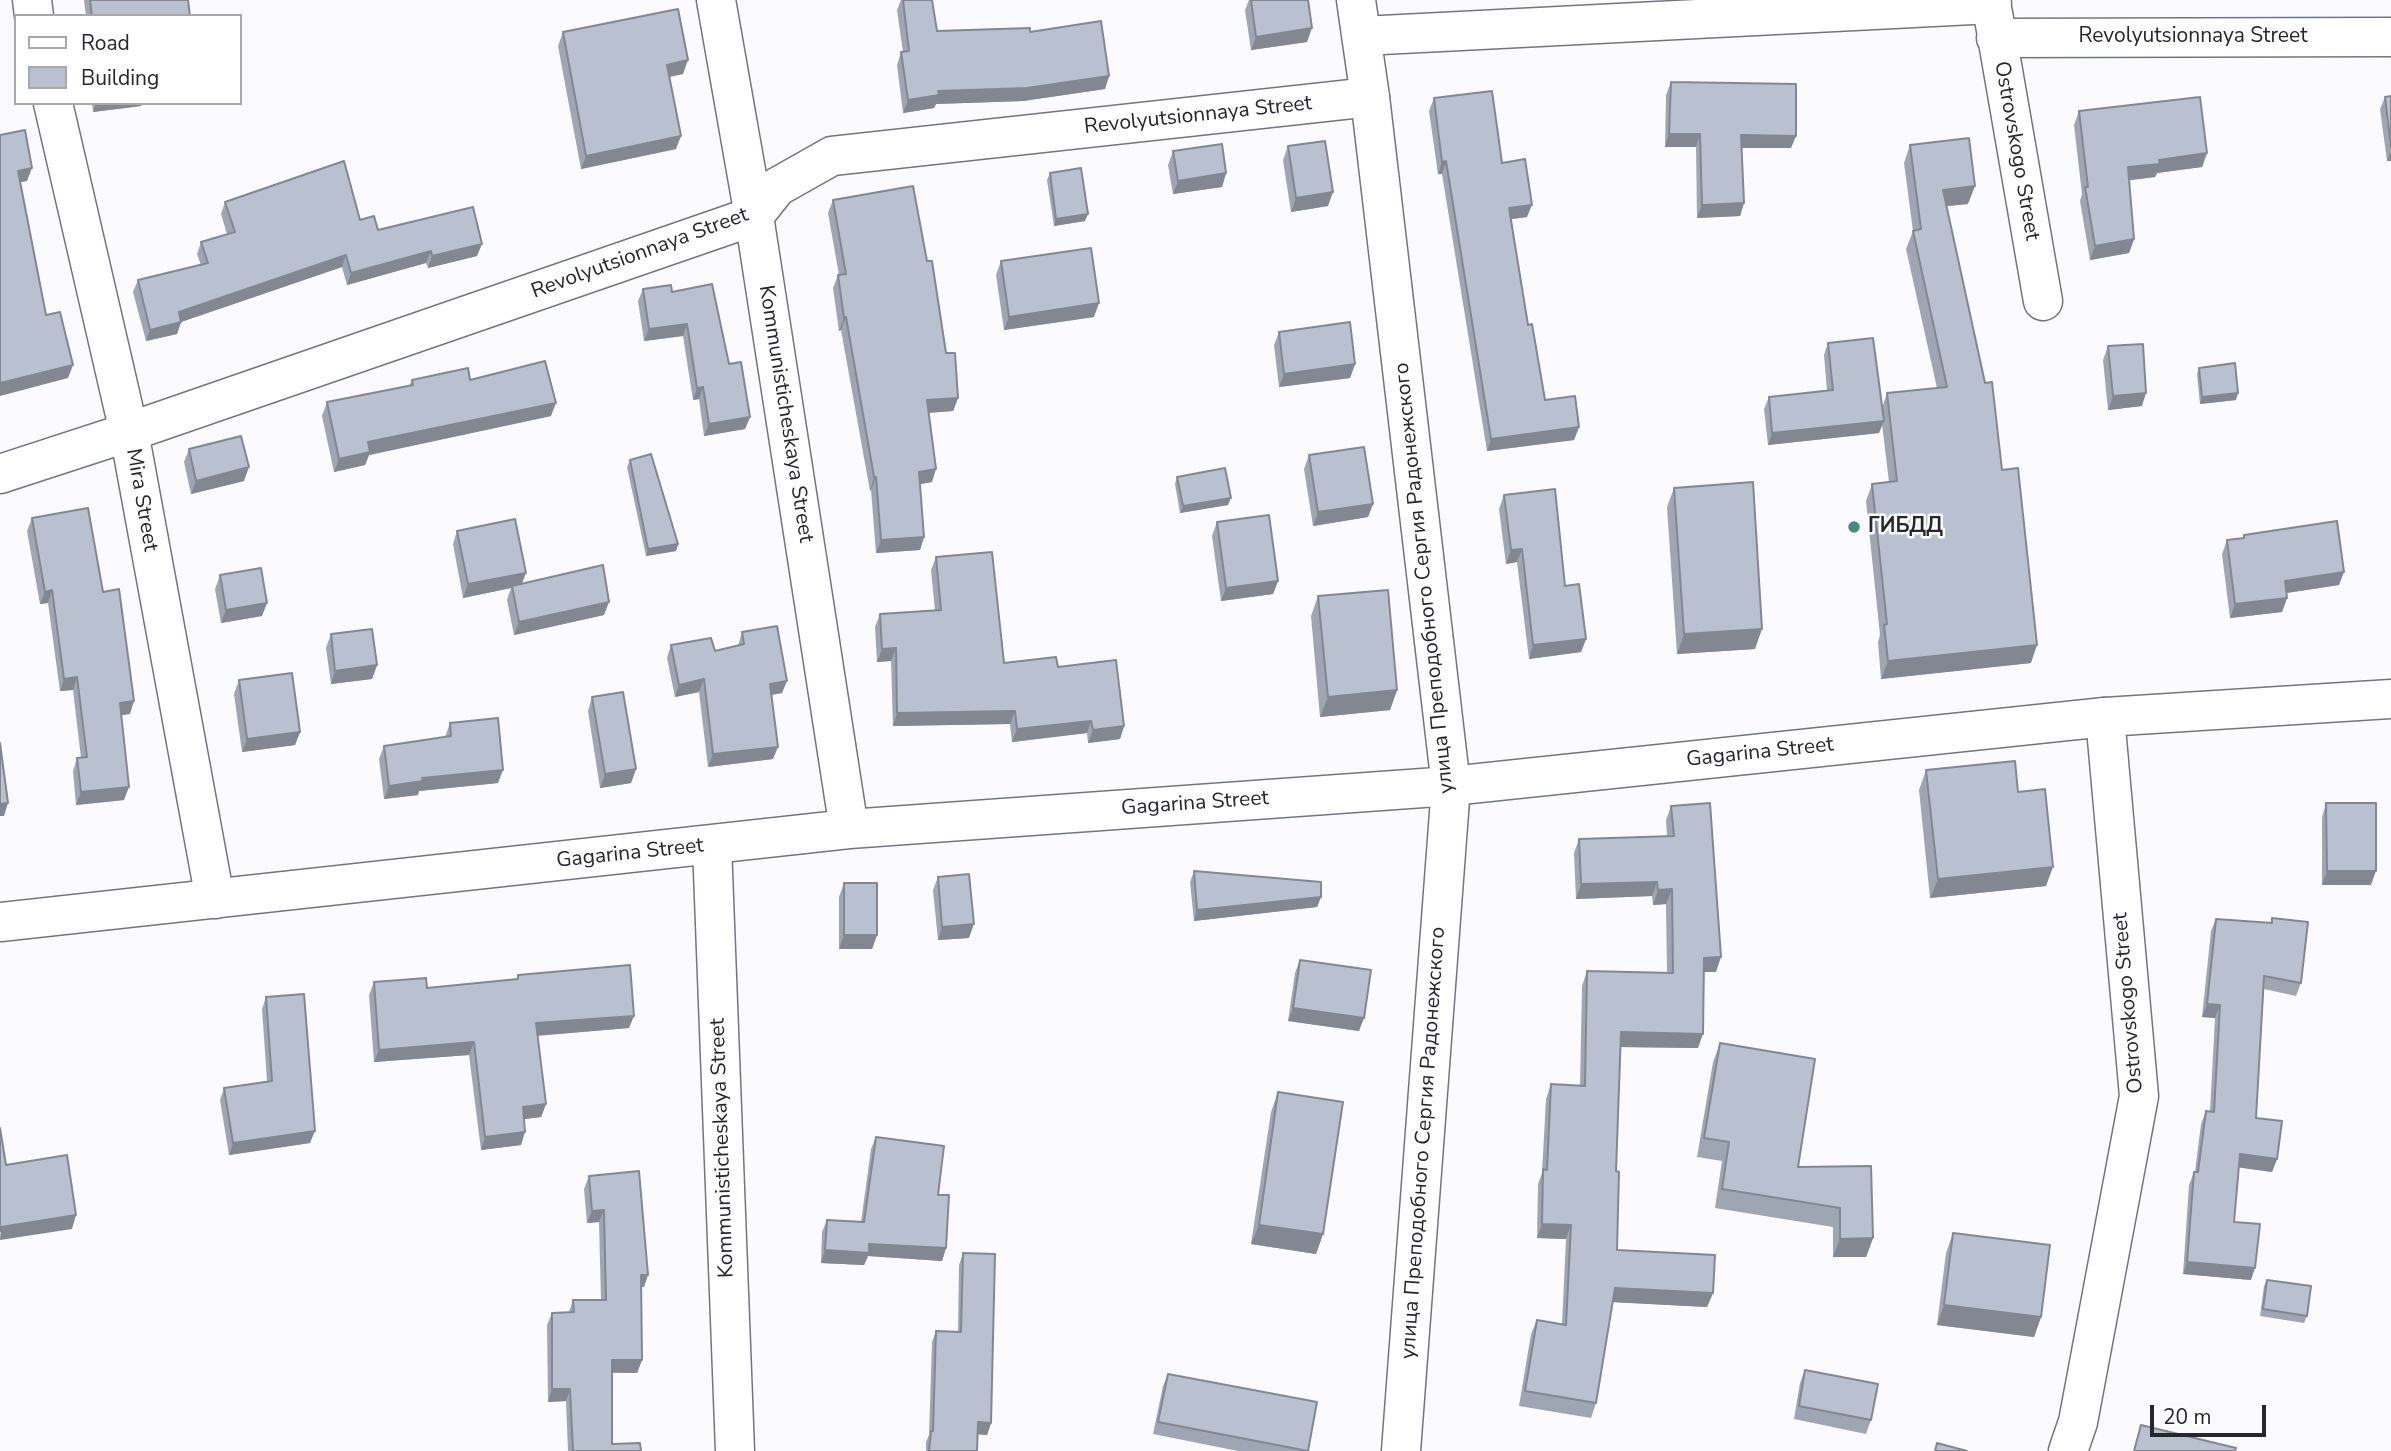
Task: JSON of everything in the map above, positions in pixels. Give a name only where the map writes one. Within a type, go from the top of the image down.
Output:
[{"type":"street","name":"Kommunisticheskaya Street","points":[[716,0],[754,216],[849,829]]},
{"type":"street","name":"Revolyutsionnaya Street","points":[[1359,18],[1993,14],[2391,37]]},
{"type":"street","name":"Ostrovskogo Street","points":[[1993,14],[2043,301]]},
{"type":"street","name":"улица Преподобного Сергия Радонежского","points":[[1359,18],[1451,786],[1401,1451]]},
{"type":"street","name":"Revolyutsionnaya Street","points":[[0,474],[754,216],[777,187],[832,156],[1370,97]]},
{"type":"street","name":"Mira Street","points":[[52,105],[129,432],[215,900]]},
{"type":"street","name":"Gagarina Street","points":[[0,922],[849,829],[1451,786],[2105,717],[2391,699]]},
{"type":"street","name":"Ostrovskogo Street","points":[[2068,1451],[2078,1422],[2139,1096],[2105,717]]},
{"type":"street","name":"Kommunisticheskaya Street","points":[[712,845],[735,1451]]},
{"type":"building","points":[[90,0],[188,0],[190,14],[92,14]]},
{"type":"building","points":[[903,0],[932,0],[937,31],[1030,28],[1030,32],[1101,21],[1109,76],[1027,88],[938,91],[939,95],[908,100],[901,52],[909,51]]},
{"type":"building","points":[[1251,0],[1308,0],[1312,28],[1256,37]]},
{"type":"building","points":[[678,9],[688,60],[667,65],[681,136],[586,156],[563,32]]},
{"type":"building","points":[[1671,82],[1796,84],[1796,136],[1741,135],[1744,203],[1702,205],[1700,134],[1669,134]]},
{"type":"building","points":[[1492,91],[1502,163],[1525,159],[1532,205],[1509,208],[1528,325],[1532,324],[1545,400],[1575,396],[1579,427],[1491,439],[1446,161],[1442,162],[1434,98]]},
{"type":"building","points":[[2391,96],[2391,147],[2385,97]]},
{"type":"building","points":[[2200,97],[2207,153],[2159,160],[2160,164],[2128,167],[2134,239],[2095,246],[2085,187],[2088,187],[2079,111]]},
{"type":"building","points":[[25,130],[32,168],[18,171],[46,315],[60,312],[73,365],[0,383],[0,135]]},
{"type":"building","points":[[1969,138],[1975,186],[1943,190],[1985,383],[1992,382],[2002,470],[2018,468],[2037,645],[1888,661],[1884,625],[1887,624],[1872,484],[1897,481],[1887,393],[1947,387],[1913,231],[1921,229],[1910,145]]},
{"type":"building","points":[[1325,141],[1333,192],[1296,198],[1288,146]]},
{"type":"building","points":[[1222,144],[1226,173],[1178,181],[1173,151]]},
{"type":"building","points":[[344,161],[360,220],[374,216],[378,230],[473,207],[482,244],[432,256],[431,251],[351,273],[346,255],[179,312],[181,322],[150,330],[138,280],[208,263],[201,242],[235,232],[225,202]]},
{"type":"building","points":[[1081,168],[1088,214],[1056,219],[1050,173]]},
{"type":"building","points":[[913,186],[927,261],[932,261],[946,353],[955,353],[958,398],[927,400],[936,469],[919,472],[924,537],[881,540],[876,477],[846,317],[844,318],[838,275],[846,274],[833,200]]},
{"type":"building","points":[[1091,248],[1099,303],[1009,317],[1001,261]]},
{"type":"building","points":[[712,284],[729,364],[741,362],[750,417],[709,424],[703,387],[697,388],[687,324],[649,329],[643,289],[671,285],[672,292]]},
{"type":"building","points":[[1350,322],[1355,364],[1284,374],[1279,332]]},
{"type":"building","points":[[1873,338],[1884,421],[1772,433],[1769,397],[1833,390],[1828,343]]},
{"type":"building","points":[[2143,344],[2146,393],[2113,396],[2108,346]]},
{"type":"building","points":[[545,361],[556,403],[368,442],[370,452],[339,459],[327,402],[413,385],[412,380],[468,368],[470,380]]},
{"type":"building","points":[[2235,363],[2238,393],[2202,397],[2199,368]]},
{"type":"building","points":[[241,436],[249,467],[196,481],[189,449]]},
{"type":"building","points":[[1364,447],[1373,504],[1318,512],[1309,455]]},
{"type":"building","points":[[651,454],[678,544],[648,549],[630,460]]},
{"type":"building","points":[[1225,468],[1231,498],[1183,506],[1177,477]]},
{"type":"building","points":[[1753,482],[1762,629],[1684,634],[1674,488]]},
{"type":"building","points":[[1555,489],[1565,586],[1579,584],[1586,639],[1533,645],[1522,549],[1511,550],[1504,495]]},
{"type":"building","points":[[88,508],[103,592],[119,589],[134,701],[120,703],[129,787],[81,792],[77,758],[87,757],[77,677],[64,679],[52,590],[45,592],[32,518]]},
{"type":"building","points":[[1269,515],[1278,581],[1226,588],[1217,522]]},
{"type":"building","points":[[515,519],[526,573],[468,584],[457,531]]},
{"type":"building","points":[[2337,521],[2344,572],[2285,581],[2287,598],[2235,604],[2227,540]]},
{"type":"building","points":[[992,552],[1004,663],[1056,657],[1058,667],[1116,660],[1124,726],[1093,730],[1091,721],[1017,729],[1015,711],[897,713],[896,648],[882,649],[880,614],[941,610],[936,557]]},
{"type":"building","points":[[603,565],[609,602],[519,622],[512,586]]},
{"type":"building","points":[[261,568],[267,603],[226,610],[220,575]]},
{"type":"building","points":[[1388,590],[1397,690],[1328,697],[1318,596]]},
{"type":"building","points":[[777,626],[787,681],[770,684],[778,747],[713,754],[704,679],[679,685],[671,645],[711,638],[715,651],[744,644],[742,632]]},
{"type":"building","points":[[372,629],[377,665],[335,671],[331,634]]},
{"type":"building","points":[[292,673],[300,732],[247,739],[239,680]]},
{"type":"building","points":[[623,692],[636,769],[605,774],[592,697]]},
{"type":"building","points":[[498,718],[503,770],[422,778],[423,781],[389,786],[384,746],[451,736],[450,723]]},
{"type":"building","points":[[0,743],[8,803],[0,804]]},
{"type":"building","points":[[2015,761],[2018,792],[2045,789],[2053,867],[1938,879],[1926,770]]},
{"type":"building","points":[[1710,803],[1721,957],[1704,958],[1703,1034],[1621,1032],[1616,1171],[1619,1172],[1617,1250],[1715,1255],[1713,1293],[1615,1288],[1596,1403],[1525,1391],[1537,1320],[1566,1325],[1571,1225],[1542,1224],[1543,1169],[1547,1170],[1551,1084],[1585,1086],[1587,971],[1673,973],[1672,889],[1658,890],[1657,882],[1581,884],[1579,839],[1674,836],[1671,806]]},
{"type":"building","points":[[2326,803],[2376,803],[2376,871],[2327,871]]},
{"type":"building","points":[[1194,871],[1321,882],[1321,897],[1197,910]]},
{"type":"building","points":[[969,874],[974,924],[942,927],[938,877]]},
{"type":"building","points":[[844,883],[877,883],[877,935],[844,935]]},
{"type":"building","points":[[2272,918],[2308,922],[2301,983],[2264,976],[2256,1118],[2282,1121],[2277,1159],[2240,1154],[2234,1222],[2260,1224],[2255,1268],[2187,1262],[2194,1172],[2198,1172],[2206,1111],[2214,1112],[2220,1005],[2207,1004],[2216,919],[2272,923]]},
{"type":"building","points":[[1300,960],[1371,970],[1364,1018],[1293,1008]]},
{"type":"building","points":[[630,965],[634,1016],[536,1023],[546,1104],[523,1107],[525,1132],[485,1137],[474,1042],[379,1050],[374,982],[426,978],[427,988],[518,979],[518,975]]},
{"type":"building","points":[[304,994],[315,1131],[233,1143],[224,1088],[272,1081],[266,997]]},
{"type":"building","points":[[1720,1043],[1815,1059],[1798,1167],[1871,1166],[1873,1238],[1840,1239],[1840,1208],[1722,1189],[1729,1142],[1704,1138]]},
{"type":"building","points":[[1278,1092],[1343,1102],[1323,1234],[1259,1225]]},
{"type":"building","points":[[0,1128],[6,1165],[67,1155],[76,1215],[1,1227],[0,1231]]},
{"type":"building","points":[[876,1137],[944,1146],[938,1195],[949,1195],[946,1248],[869,1244],[869,1253],[825,1250],[827,1220],[864,1222]]},
{"type":"building","points":[[639,1171],[648,1275],[641,1275],[642,1360],[612,1360],[612,1444],[640,1443],[641,1451],[573,1451],[570,1389],[552,1389],[552,1313],[574,1312],[573,1300],[606,1300],[604,1210],[592,1211],[589,1176]]},
{"type":"building","points":[[1953,1233],[2050,1245],[2041,1317],[1944,1305]]},
{"type":"building","points":[[963,1253],[995,1254],[991,1423],[978,1422],[977,1451],[929,1451],[933,1431],[936,1331],[961,1332]]},
{"type":"building","points":[[2267,1280],[2311,1286],[2307,1316],[2263,1309]]},
{"type":"building","points":[[1805,1370],[1878,1384],[1871,1420],[1799,1406]]},
{"type":"building","points":[[1168,1374],[1317,1402],[1308,1451],[1158,1422]]},
{"type":"building","points":[[2141,1425],[2236,1448],[2235,1451],[2134,1451]]},
{"type":"building","points":[[1937,1443],[1967,1451],[1935,1451]]},
{"type":"place","name":"ГИБДД","points":[[1854,527]]}]
